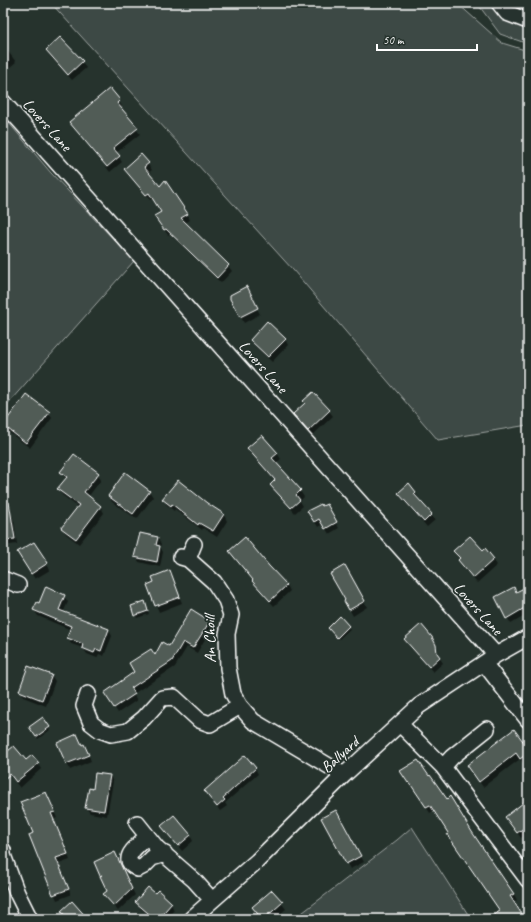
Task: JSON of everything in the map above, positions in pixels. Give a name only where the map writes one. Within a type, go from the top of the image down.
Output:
[{"type":"street","points":[[499,3],[507,13],[528,21]]},
{"type":"street","name":"Lovers Lane","points":[[3,102],[490,659],[528,720]]},
{"type":"street","name":"An Choill","points":[[194,544],[185,558],[214,582],[226,600],[231,615],[227,634],[228,668],[233,694],[240,706],[252,721],[344,776]]},
{"type":"street","points":[[3,579],[18,585]]},
{"type":"street","name":"Ballyard","points":[[191,919],[257,861],[344,776],[419,706],[490,659],[528,637]]},
{"type":"street","points":[[88,694],[84,706],[91,723],[100,730],[110,734],[128,731],[144,718],[162,698],[174,697],[199,720],[210,724],[240,706]]},
{"type":"street","points":[[400,724],[443,767],[528,880]]},
{"type":"street","points":[[443,767],[452,757],[487,729]]},
{"type":"street","points":[[137,823],[147,836],[194,880],[212,900]]},
{"type":"street","points":[[147,836],[131,851],[128,857],[133,866],[138,869],[141,868],[152,858],[165,854]]},
{"type":"street","points":[[3,850],[3,855],[17,893],[30,919]]},
{"type":"shaded area","points":[[51,3],[457,3],[502,43],[528,51],[528,425],[438,440],[293,270]]},
{"type":"shaded area","points":[[477,3],[528,3],[528,44],[500,34]]},
{"type":"shaded area","points":[[3,116],[51,173],[134,261],[3,409]]},
{"type":"shaded area","points":[[412,827],[471,919],[294,919],[397,840]]},
{"type":"building","points":[[60,37],[83,61],[68,75],[46,50]]},
{"type":"building","points":[[110,88],[120,100],[117,103],[138,128],[113,148],[120,156],[107,167],[69,122]]},
{"type":"building","points":[[141,154],[149,163],[144,167],[160,186],[165,180],[188,214],[181,218],[229,265],[217,278],[166,229],[164,230],[154,216],[161,212],[149,193],[146,195],[124,169]]},
{"type":"building","points":[[247,286],[258,308],[240,317],[230,299],[230,295]]},
{"type":"building","points":[[267,321],[286,339],[268,357],[250,340]]},
{"type":"building","points":[[313,392],[330,410],[308,431],[293,414],[305,403],[303,401]]},
{"type":"building","points":[[26,394],[50,412],[26,443],[3,425]]},
{"type":"building","points":[[262,435],[278,453],[272,458],[301,490],[296,495],[300,500],[291,508],[270,485],[275,480],[247,448]]},
{"type":"building","points":[[74,454],[99,473],[84,492],[101,506],[76,539],[61,528],[79,505],[57,489],[67,477],[60,472]]},
{"type":"building","points":[[125,472],[150,491],[133,514],[108,496]]},
{"type":"building","points":[[178,480],[207,503],[224,514],[213,531],[199,523],[198,525],[172,504],[171,506],[162,499]]},
{"type":"building","points":[[409,483],[416,492],[414,494],[432,514],[424,522],[398,493]]},
{"type":"building","points":[[3,502],[9,502],[15,539],[3,540]]},
{"type":"building","points":[[321,504],[322,506],[327,504],[337,522],[325,529],[319,519],[314,522],[307,511]]},
{"type":"building","points":[[140,533],[158,537],[156,545],[160,546],[157,562],[134,557]]},
{"type":"building","points":[[470,536],[483,550],[485,548],[494,559],[473,578],[458,560],[460,558],[453,551]]},
{"type":"building","points":[[245,537],[287,585],[270,601],[252,581],[253,580],[229,551]]},
{"type":"building","points":[[34,542],[48,563],[31,574],[17,552]]},
{"type":"building","points":[[345,565],[365,601],[349,610],[330,574]]},
{"type":"building","points":[[170,570],[180,597],[155,606],[147,585],[154,582],[152,577]]},
{"type":"building","points":[[46,586],[65,595],[59,610],[109,629],[101,651],[96,649],[94,653],[82,648],[83,644],[67,638],[71,626],[33,610],[37,602],[39,603]]},
{"type":"building","points":[[528,586],[528,606],[506,619],[495,597],[514,587],[516,592]]},
{"type":"building","points":[[145,601],[148,611],[134,616],[131,606]]},
{"type":"building","points":[[191,609],[210,621],[193,648],[183,642],[172,661],[131,688],[135,694],[114,708],[104,693],[134,672],[129,663],[151,649],[155,655],[162,642],[169,646]]},
{"type":"building","points":[[340,616],[349,626],[337,638],[328,628]]},
{"type":"building","points":[[421,624],[432,637],[436,645],[437,653],[440,657],[429,667],[404,639]]},
{"type":"building","points":[[28,666],[52,675],[42,700],[19,691]]},
{"type":"building","points":[[43,717],[50,727],[36,737],[29,727]]},
{"type":"building","points":[[514,729],[528,748],[528,753],[520,759],[516,753],[479,782],[467,765]]},
{"type":"building","points":[[77,734],[89,755],[66,764],[57,743]]},
{"type":"building","points":[[14,746],[26,760],[32,755],[39,763],[16,782],[10,774],[3,780],[3,755]]},
{"type":"building","points":[[245,755],[256,768],[223,798],[225,800],[217,807],[204,791]]},
{"type":"building","points":[[418,760],[447,799],[450,796],[472,832],[514,894],[510,896],[525,919],[487,919],[500,911],[447,834],[448,833],[430,805],[426,807],[400,771]]},
{"type":"building","points":[[95,773],[110,775],[104,811],[85,808],[89,788],[93,789]]},
{"type":"building","points":[[46,792],[55,812],[51,813],[68,854],[56,858],[69,889],[53,895],[29,835],[33,833],[20,802]]},
{"type":"building","points":[[528,799],[528,825],[517,833],[505,817]]},
{"type":"building","points":[[336,810],[361,856],[346,864],[321,818]]},
{"type":"building","points":[[174,815],[191,835],[178,846],[161,826]]},
{"type":"building","points":[[115,852],[132,889],[114,906],[103,894],[107,891],[94,862]]},
{"type":"building","points":[[148,887],[155,893],[158,890],[172,903],[158,919],[155,919],[135,902]]},
{"type":"building","points":[[272,890],[283,902],[264,919],[262,919],[252,907]]},
{"type":"building","points":[[72,901],[88,919],[68,919],[61,911]]}]
